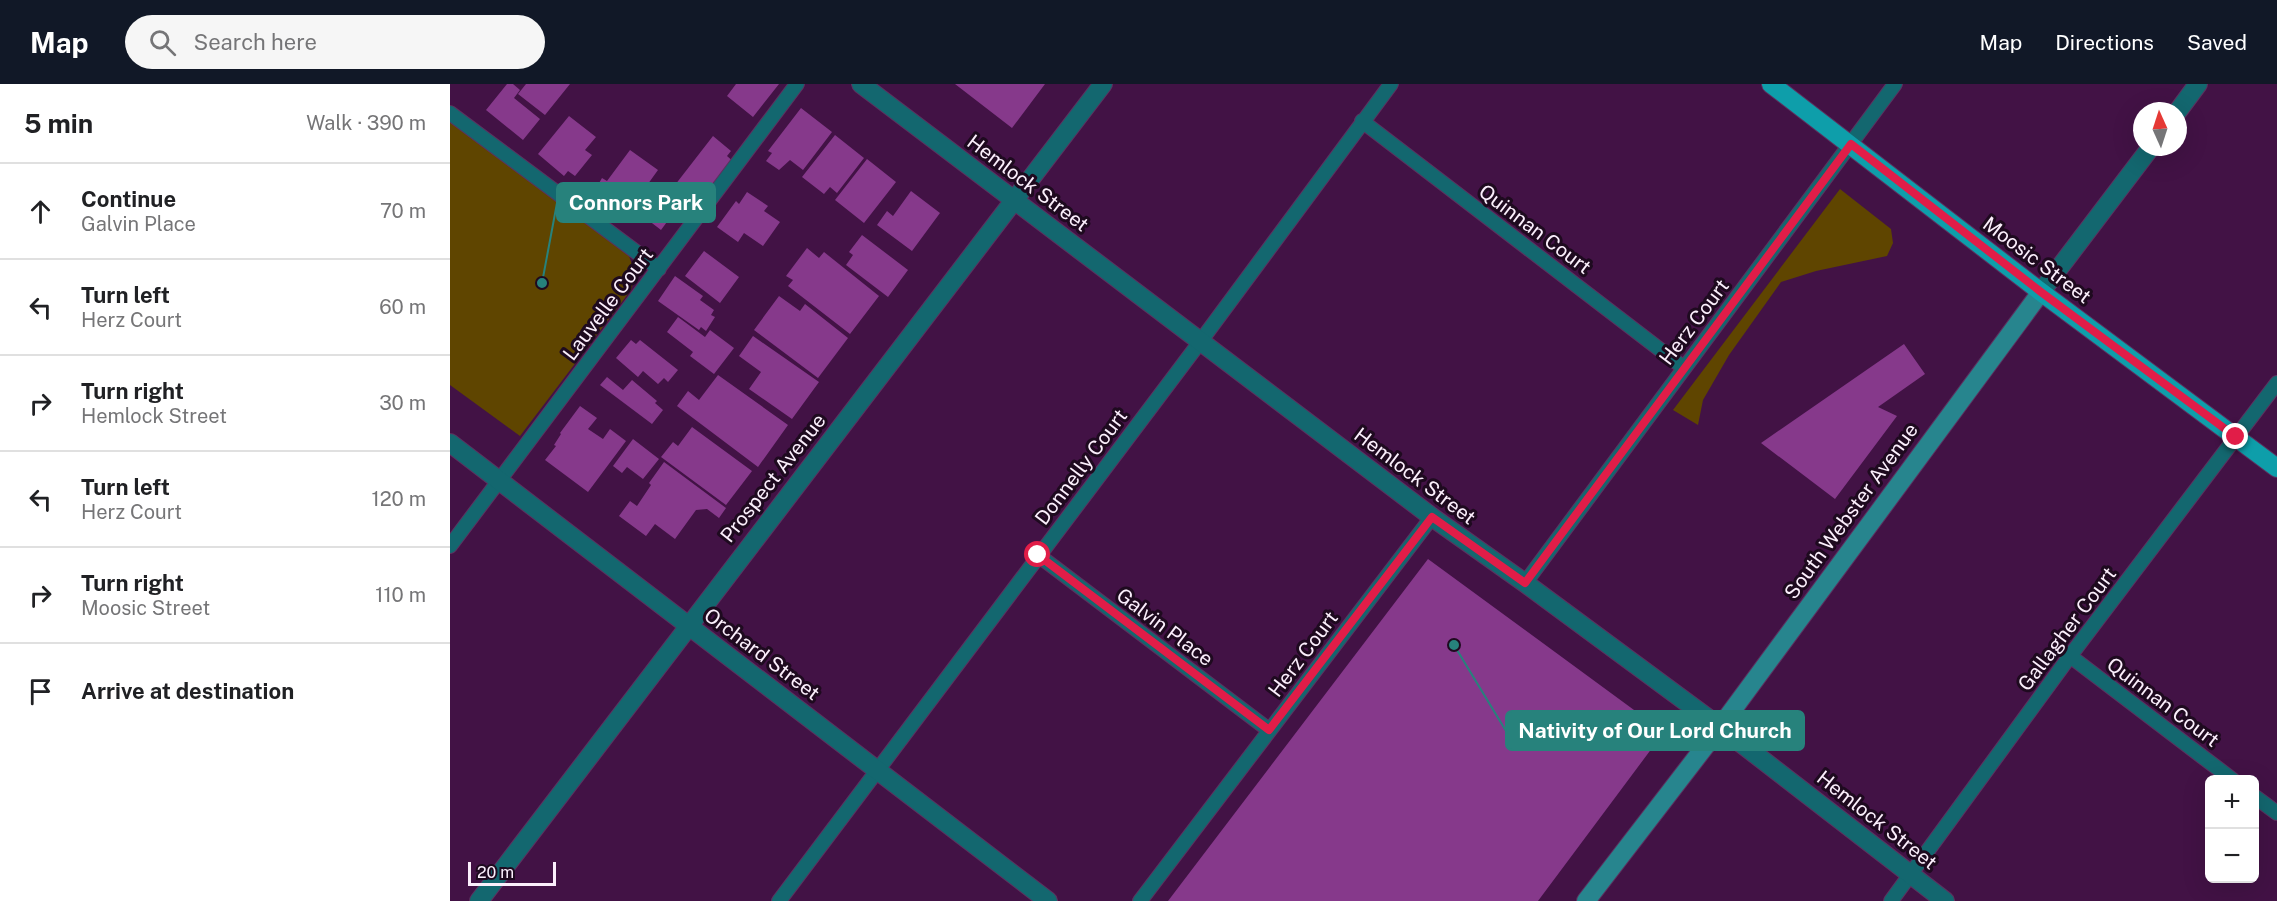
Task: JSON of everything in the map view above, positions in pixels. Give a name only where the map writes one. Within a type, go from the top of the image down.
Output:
[{"type":"main road","name":"Moosic Street","points":[[1771,84],[2041,292],[2277,468]]},
{"type":"street","name":"Hemlock Street","points":[[861,84],[1432,517],[1720,727],[1945,901]]},
{"type":"street","name":"Prospect Avenue","points":[[479,901],[1103,84]]},
{"type":"street","points":[[2185,102],[2198,84]]},
{"type":"street","name":"South Webster Avenue","points":[[1586,901],[1720,727],[2144,156]]},
{"type":"street","name":"Orchard Street","points":[[450,442],[1048,901]]},
{"type":"lane","name":"Lauvelle Court","points":[[450,546],[796,84]]},
{"type":"lane","name":"Donnelly Court","points":[[779,901],[1200,342],[1391,84]]},
{"type":"lane","name":"Herz Court","points":[[1525,583],[1894,84]]},
{"type":"lane","points":[[450,113],[659,269]]},
{"type":"lane","name":"Quinnan Court","points":[[1362,122],[1684,368]]},
{"type":"lane","name":"Gallagher Court","points":[[1891,901],[2070,656],[2277,383]]},
{"type":"lane","name":"Herz Court","points":[[1140,901],[1432,517]]},
{"type":"lane","name":"Galvin Place","points":[[1038,555],[1269,730]]},
{"type":"lane","name":"Quinnan Court","points":[[2070,656],[2226,775]]},
{"type":"lane","points":[[2259,800],[2277,813]]},
{"type":"shaded area","points":[[450,121],[629,256],[636,275],[631,290],[520,436],[450,385]]},
{"type":"shaded area","points":[[1840,189],[1891,229],[1893,243],[1887,256],[1816,271],[1781,282],[1729,355],[1703,400],[1698,425],[1673,410]]},
{"type":"building","points":[[507,84],[513,84],[520,90],[514,98],[540,119],[523,140],[486,110]]},
{"type":"building","points":[[526,84],[570,84],[545,115],[518,94]]},
{"type":"building","points":[[736,84],[779,84],[753,117],[727,96]]},
{"type":"building","points":[[955,84],[1045,84],[1012,128]]},
{"type":"building","points":[[801,108],[832,132],[803,170],[790,160],[779,170],[766,161],[772,153],[768,151]]},
{"type":"building","points":[[569,116],[596,137],[585,150],[592,155],[575,176],[568,171],[564,176],[538,154]]},
{"type":"building","points":[[835,135],[864,158],[837,193],[830,187],[824,194],[802,177]]},
{"type":"building","points":[[713,136],[731,151],[727,156],[735,163],[702,206],[675,185]]},
{"type":"building","points":[[630,150],[658,170],[622,220],[591,197],[602,178],[607,181]]},
{"type":"building","points":[[867,159],[896,182],[864,223],[835,200]]},
{"type":"building","points":[[652,187],[678,207],[661,230],[635,210]]},
{"type":"building","points":[[911,191],[940,213],[912,251],[877,225],[887,211],[893,216]]},
{"type":"building","points":[[747,192],[768,206],[764,211],[780,222],[763,246],[744,233],[738,242],[717,227],[736,201],[739,204]]},
{"type":"building","points":[[862,235],[908,270],[888,297],[846,265],[853,255],[849,252]]},
{"type":"building","points":[[807,248],[819,258],[824,252],[879,296],[850,334],[788,286],[793,280],[786,276]]},
{"type":"building","points":[[704,251],[739,277],[720,303],[685,276]]},
{"type":"building","points":[[675,276],[703,296],[700,300],[714,310],[711,315],[715,317],[706,331],[701,327],[699,330],[658,301]]},
{"type":"building","points":[[779,296],[800,311],[805,304],[848,338],[818,378],[754,330]]},
{"type":"building","points":[[678,317],[705,337],[710,330],[734,348],[714,374],[690,356],[693,352],[667,332]]},
{"type":"building","points":[[753,336],[819,382],[792,419],[749,389],[761,372],[739,356]]},
{"type":"building","points":[[631,340],[636,344],[640,340],[678,370],[668,382],[664,378],[658,384],[643,371],[638,377],[616,358]]},
{"type":"building","points":[[1904,344],[1925,374],[1878,407],[1897,416],[1835,499],[1761,443]]},
{"type":"building","points":[[718,375],[788,425],[758,467],[677,406],[688,391],[699,400]]},
{"type":"building","points":[[607,377],[623,390],[632,380],[657,401],[655,403],[663,410],[652,424],[600,385]]},
{"type":"building","points":[[580,406],[597,418],[588,429],[603,439],[610,429],[626,441],[588,492],[545,460],[556,446],[554,445],[560,433]]},
{"type":"building","points":[[692,427],[752,471],[726,505],[661,457],[673,442],[678,446]]},
{"type":"building","points":[[633,439],[659,459],[643,479],[627,467],[622,473],[613,466]]},
{"type":"building","points":[[664,462],[726,508],[719,518],[707,509],[696,510],[675,539],[655,524],[646,536],[619,516],[630,501],[637,506],[651,485],[649,483]]},
{"type":"building","points":[[1428,559],[1664,732],[1538,901],[1168,901]]},
{"type":"place","name":"Connors Park","points":[[542,283]]},
{"type":"place","name":"Nativity of Our Lord Church","points":[[1454,645]]},
{"type":"route","points":[[1038,555],[1269,730],[1432,517],[1525,583],[1851,144],[2041,292],[2236,437]]}]
